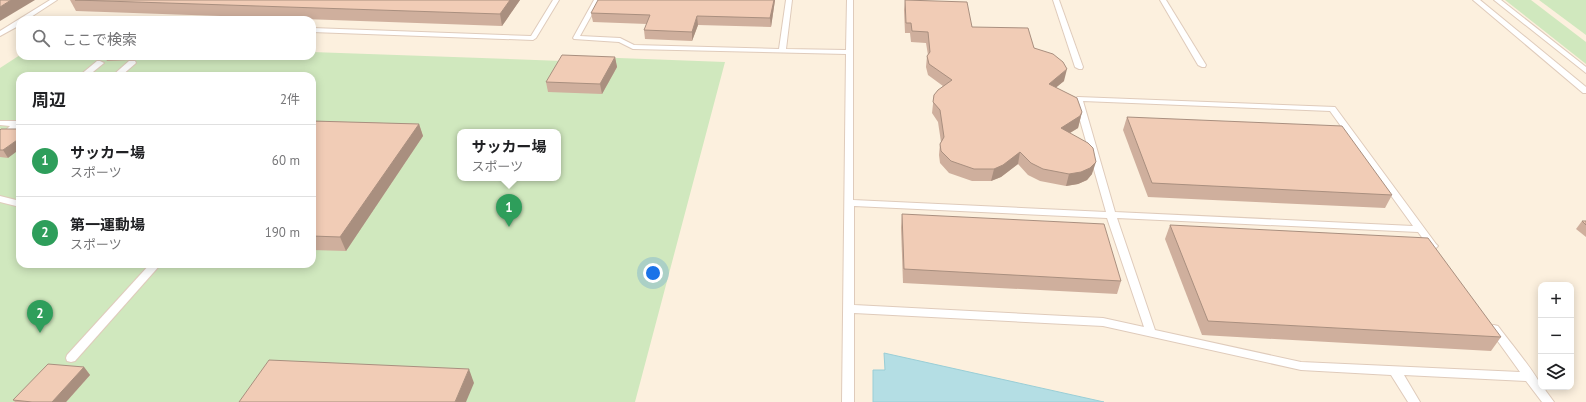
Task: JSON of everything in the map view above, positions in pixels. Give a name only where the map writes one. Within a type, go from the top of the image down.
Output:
[{"type":"lane","points":[[28,16],[54,0]]},
{"type":"lane","points":[[316,30],[533,38],[556,0]]},
{"type":"lane","points":[[597,0],[576,38],[620,40],[633,47],[849,52]]},
{"type":"lane","points":[[782,51],[789,0]]},
{"type":"lane","points":[[848,402],[850,0]]},
{"type":"lane","points":[[1056,0],[1079,67]]},
{"type":"lane","points":[[1163,0],[1202,66]]},
{"type":"lane","points":[[1476,0],[1586,91]]},
{"type":"lane","points":[[1497,0],[1586,72]]},
{"type":"lane","points":[[0,34],[16,24]]},
{"type":"lane","points":[[88,72],[100,63]]},
{"type":"lane","points":[[121,72],[132,63]]},
{"type":"lane","points":[[1151,333],[1112,215],[1078,98],[1332,109],[1438,254]]},
{"type":"lane","points":[[0,123],[16,126]]},
{"type":"lane","points":[[4,133],[16,127]]},
{"type":"lane","points":[[0,199],[16,203]]},
{"type":"lane","points":[[849,203],[1420,229]]},
{"type":"lane","points":[[71,358],[152,268]]},
{"type":"lane","points":[[849,309],[1103,322],[1300,366],[1530,378]]},
{"type":"lane","points":[[1489,322],[1548,402]]},
{"type":"lane","points":[[1394,371],[1414,402]]},
{"type":"green space","points":[[1505,0],[1531,0],[1586,42],[1586,64]]},
{"type":"green space","points":[[1539,0],[1586,0],[1586,35]]},
{"type":"green space","points":[[316,52],[590,62],[592,57],[725,62],[635,402],[0,402],[0,68],[16,58],[16,60],[316,60]]},
{"type":"water","points":[[884,353],[1104,402],[873,402],[873,370],[885,370]]},
{"type":"building","points":[[0,0],[11,0],[0,7]]},
{"type":"building","points":[[75,0],[510,0],[500,14]]},
{"type":"building","points":[[598,0],[774,0],[770,18],[697,16],[692,32],[644,30],[650,15],[591,13]]},
{"type":"building","points":[[905,0],[967,2],[972,27],[1028,28],[1034,48],[1053,54],[1063,62],[1067,69],[1049,84],[1077,98],[1082,112],[1080,116],[1061,128],[1088,143],[1093,148],[1096,162],[1090,168],[1081,172],[1069,174],[1043,169],[1031,163],[1020,152],[1003,165],[994,169],[974,169],[951,161],[941,151],[940,144],[944,137],[940,110],[933,102],[934,95],[938,90],[952,80],[929,64],[927,56],[930,52],[928,32],[912,31],[911,23],[906,23]]},
{"type":"building","points":[[562,55],[615,57],[600,84],[546,82]]},
{"type":"building","points":[[1127,117],[1342,126],[1392,195],[1152,183]]},
{"type":"building","points":[[316,121],[419,124],[340,237],[316,236]]},
{"type":"building","points":[[16,129],[16,141],[3,150],[0,150],[0,130]]},
{"type":"building","points":[[902,214],[1104,224],[1121,281],[904,269]]},
{"type":"building","points":[[1170,225],[1428,238],[1501,337],[1208,321]]},
{"type":"building","points":[[269,360],[469,369],[455,402],[239,402]]},
{"type":"building","points":[[48,364],[84,367],[52,402],[13,400]]},
{"type":"place","name":"サッカー場","points":[[509,227]]},
{"type":"place","name":"第一運動場","points":[[40,333]]}]
